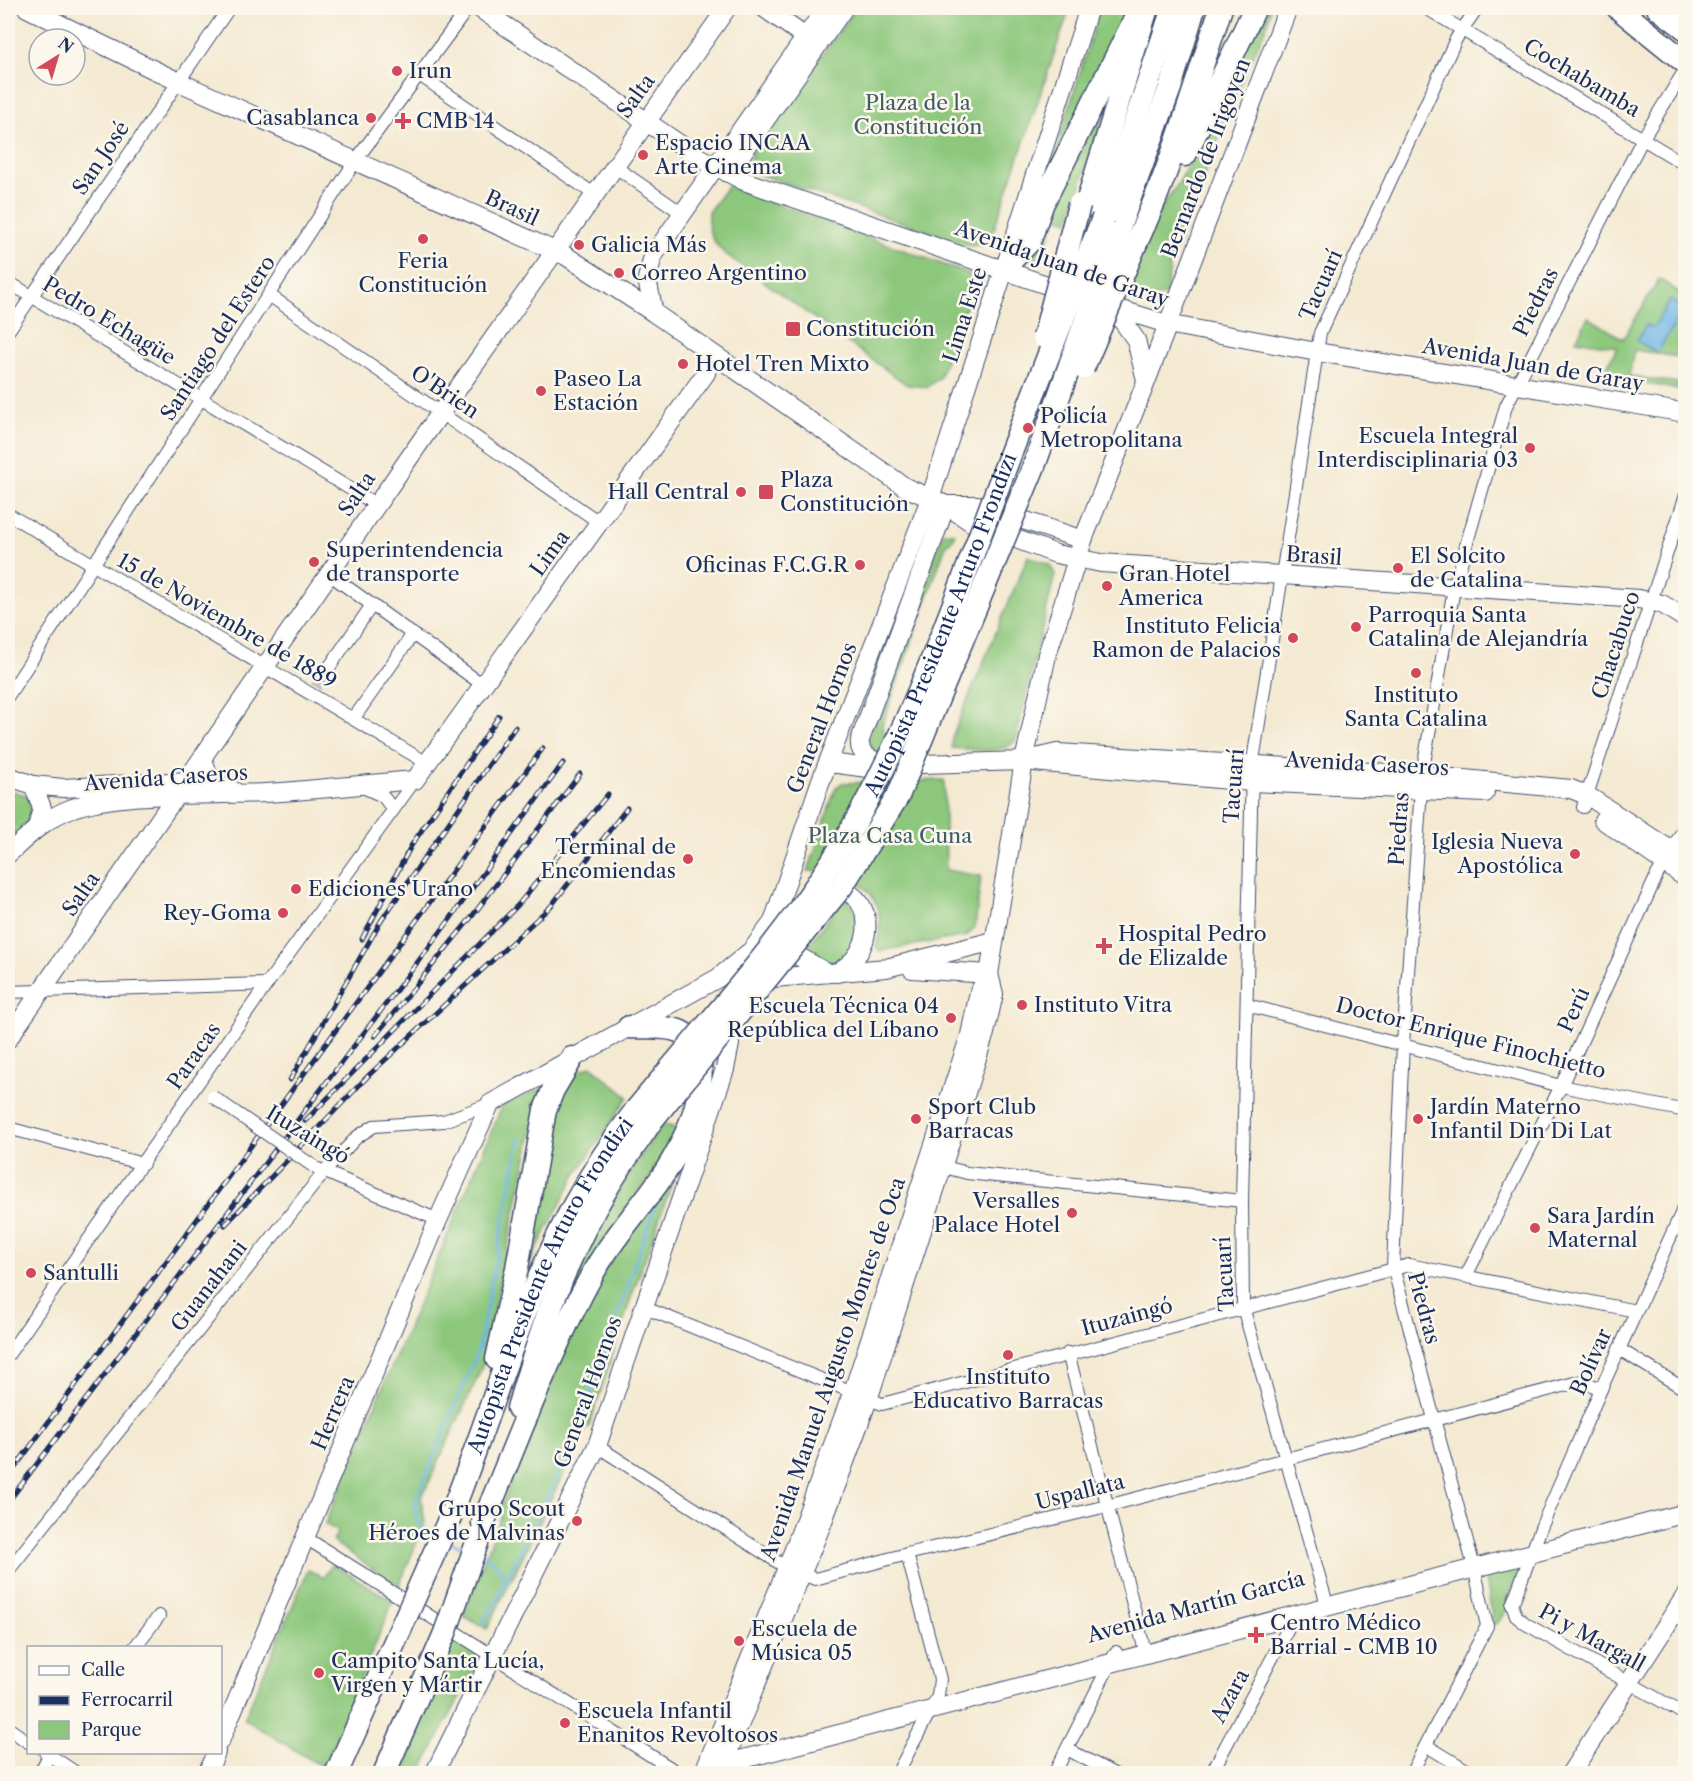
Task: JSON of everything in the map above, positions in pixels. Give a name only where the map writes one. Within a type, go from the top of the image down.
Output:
[{"type":"highway","name":"Autopista Presidente Arturo Frondizi","points":[[336,1773],[448,1522],[544,1269],[583,1189],[842,886],[889,812],[917,755],[1034,466],[1095,343],[1105,221],[1173,8]]},
{"type":"highway","name":"Autopista Presidente Arturo Frondizi","points":[[384,1773],[445,1633],[481,1530],[527,1378],[567,1268],[644,1115],[800,908],[847,836],[904,728],[934,656],[1026,411],[1105,221],[1170,88],[1194,8]]},
{"type":"highway","points":[[1153,208],[1221,8]]},
{"type":"highway","points":[[1105,221],[1153,208],[1175,177],[1255,8]]},
{"type":"highway","points":[[1619,8],[1684,69]]},
{"type":"highway","points":[[1658,8],[1686,27]]},
{"type":"highway","points":[[1668,8],[1686,27]]},
{"type":"highway","points":[[1004,268],[1029,242],[1042,205],[1140,11]]},
{"type":"highway","points":[[1026,411],[1048,318],[1105,221],[1140,11]]},
{"type":"highway","points":[[699,1061],[737,994],[747,986],[774,978]]},
{"type":"highway","points":[[481,1530],[564,1330],[593,1273],[682,1143],[696,1102],[699,1061],[696,1049],[679,1031],[656,1026],[629,1027]]},
{"type":"highway","points":[[464,1484],[507,1318],[545,1110],[553,1090],[572,1058]]},
{"type":"highway","points":[[396,1773],[435,1673],[445,1633]]},
{"type":"main road","name":"Brasil","points":[[27,8],[177,81],[566,256],[654,313],[905,487],[938,502],[971,522],[1077,560],[1652,601],[1662,604],[1686,619]]},
{"type":"main road","name":"Avenida Juan de Garay","points":[[479,8],[646,122],[744,181],[1004,268],[1114,309],[1167,324],[1317,352],[1686,413]]},
{"type":"main road","name":"Salta","points":[[8,1039],[553,251],[727,8]]},
{"type":"main road","points":[[764,8],[812,41]]},
{"type":"main road","points":[[812,41],[826,8]]},
{"type":"main road","points":[[654,313],[647,279],[648,267],[683,214],[721,169],[812,41],[844,8]]},
{"type":"main road","name":"Lima Este","points":[[938,502],[1004,268],[1089,8]]},
{"type":"main road","name":"Bernardo de Irigoyen","points":[[1083,540],[1146,382],[1288,8]]},
{"type":"main road","points":[[1114,309],[1136,340],[1146,382]]},
{"type":"main road","name":"Lima","points":[[415,780],[706,374],[709,361],[705,349]]},
{"type":"main road","name":"Brasil","points":[[938,502],[978,505],[1083,540]]},
{"type":"main road","name":"General Hornos","points":[[629,1027],[718,978],[752,950],[774,916],[820,783],[938,502]]},
{"type":"main road","name":"General Hornos","points":[[888,765],[865,755],[859,746],[860,740],[938,502]]},
{"type":"main road","name":"Avenida Manuel Augusto Montes de Oca","points":[[710,1771],[794,1571],[861,1394],[936,1164],[979,992],[989,974],[1024,761],[1047,655],[1083,540]]},
{"type":"main road","points":[[203,760],[209,778],[218,786],[233,791],[266,793]]},
{"type":"main road","name":"Avenida Caseros","points":[[830,763],[875,769],[888,765],[1024,761],[1057,766],[1571,789],[1586,802],[1667,856],[1686,878]]},
{"type":"main road","name":"Avenida Caseros","points":[[8,776],[33,784],[63,788],[188,781]]},
{"type":"main road","name":"Avenida Caseros","points":[[8,854],[37,828],[58,814],[80,806],[116,800],[266,793],[415,780]]},
{"type":"main road","points":[[33,784],[42,808],[37,828]]},
{"type":"main road","name":"Avenida Caseros","points":[[1667,856],[1686,860]]},
{"type":"main road","points":[[812,889],[846,890],[855,896],[866,913],[864,943],[850,964],[833,973],[810,964],[794,951],[774,916],[812,889]]},
{"type":"main road","points":[[774,978],[886,968],[994,941]]},
{"type":"main road","points":[[886,968],[989,974]]},
{"type":"main road","points":[[490,1104],[629,1027]]},
{"type":"main road","name":"General Hornos","points":[[434,1773],[597,1446],[725,1069],[730,1044]]},
{"type":"main road","name":"Herrera","points":[[222,1736],[438,1220],[490,1104]]},
{"type":"main road","name":"Avenida Martín García","points":[[1535,1546],[1686,1503]]},
{"type":"main road","name":"Avenida Martín García","points":[[710,1771],[747,1745],[933,1703],[1114,1658],[1473,1561],[1686,1513]]},
{"type":"main road","points":[[1570,1773],[1686,1595]]},
{"type":"main road","points":[[207,1773],[215,1754]]},
{"type":"street","name":"San José","points":[[8,331],[229,8]]},
{"type":"street","name":"Santiago del Estero","points":[[8,696],[91,563],[202,399],[356,160],[468,8]]},
{"type":"street","name":"Cochabamba","points":[[1426,8],[1686,165]]},
{"type":"street","name":"Tacuarí","points":[[1327,1602],[1243,1307],[1242,1201],[1252,774],[1320,333],[1461,29],[1477,8]]},
{"type":"street","name":"Piedras","points":[[1411,1773],[1427,1746],[1487,1626],[1473,1561],[1393,1267],[1403,1044],[1421,782],[1454,588],[1506,405],[1643,138],[1684,69]]},
{"type":"street","points":[[418,74],[594,194]]},
{"type":"street","points":[[614,166],[683,214]]},
{"type":"street","name":"Pedro Echagüe","points":[[8,282],[377,505]]},
{"type":"street","name":"O'Brien","points":[[270,295],[600,522]]},
{"type":"street","name":"Chacabuco","points":[[1586,802],[1686,495]]},
{"type":"street","name":"15 de Noviembre de 1889","points":[[8,514],[266,667],[314,690],[354,718],[427,763]]},
{"type":"street","points":[[329,574],[483,685]]},
{"type":"street","points":[[326,672],[372,604]]},
{"type":"street","points":[[354,718],[413,634]]},
{"type":"street","name":"Paracas","points":[[8,1355],[267,984],[415,780]]},
{"type":"street","name":"Avenida Caseros","points":[[351,785],[377,792],[393,810]]},
{"type":"street","name":"Perú","points":[[1467,1276],[1561,1086],[1667,856],[1686,825]]},
{"type":"street","points":[[8,992],[267,984]]},
{"type":"street","name":"Doctor Enrique Finochietto","points":[[1247,1005],[1561,1086],[1686,1111]]},
{"type":"street","name":"Ituzaingó","points":[[196,1086],[318,1169],[438,1220]]},
{"type":"street","name":"Guanahani","points":[[8,1571],[318,1169],[374,1126],[444,1121],[490,1104]]},
{"type":"street","points":[[8,1128],[143,1164]]},
{"type":"street","points":[[936,1164],[968,1173],[1242,1201]]},
{"type":"street","name":"Bolívar","points":[[1513,1612],[1514,1595],[1601,1389],[1686,1203]]},
{"type":"street","name":"Ituzaingó","points":[[643,1307],[882,1404],[1393,1267],[1409,1265],[1636,1311]]},
{"type":"street","points":[[1619,1349],[1686,1390]]},
{"type":"street","points":[[1068,1353],[1145,1650]]},
{"type":"street","name":"Uspallata","points":[[794,1571],[815,1579],[907,1554],[1107,1506],[1582,1381],[1601,1389]]},
{"type":"street","points":[[597,1446],[794,1571]]},
{"type":"street","points":[[306,1538],[680,1773]]},
{"type":"street","points":[[897,1773],[933,1703],[940,1678],[907,1554]]},
{"type":"street","name":"Azara","points":[[1211,1773],[1298,1610]]},
{"type":"street","name":"Pi y Margall","points":[[1513,1612],[1526,1624],[1686,1715]]},
{"type":"street","points":[[135,1646],[159,1616]]},
{"type":"street","points":[[1054,1773],[1114,1658]]},
{"type":"street","points":[[8,1728],[27,1741]]},
{"type":"street","points":[[1427,1746],[1473,1773]]},
{"type":"street","points":[[1067,1749],[1114,1773]]},
{"type":"street","points":[[39,1773],[48,1754]]},
{"type":"street","points":[[50,1754],[78,1773]]},
{"type":"green space","name":"Plaza de la Constitución","points":[[857,8],[1070,8],[994,229],[984,244],[971,246],[756,173],[749,167],[752,148]]},
{"type":"green space","points":[[1100,8],[1131,8],[1120,43],[1041,199]]},
{"type":"green space","points":[[1264,8],[1271,8],[1266,28],[1246,71],[1171,259],[1166,295],[1143,300],[1122,292],[1161,208],[1180,181]]},
{"type":"green space","points":[[1111,89],[1069,221],[1056,217],[1041,260],[1028,257]]},
{"type":"green space","points":[[728,186],[972,275],[974,286],[939,378],[927,387],[907,385],[724,253],[711,234],[708,212]]},
{"type":"green space","points":[[1659,279],[1685,296],[1685,327],[1678,338],[1685,343],[1685,358],[1634,350],[1629,376],[1685,384],[1685,391],[1603,375],[1617,347],[1576,340],[1588,317],[1623,339]]},
{"type":"green space","points":[[943,533],[955,533],[946,545],[882,725],[886,739],[883,754],[873,749],[868,740]]},
{"type":"green space","points":[[1028,556],[1050,565],[1055,574],[1016,739],[1005,748],[996,750],[952,748],[952,737]]},
{"type":"green space","name":"Plaza Casa Cuna","points":[[944,780],[946,870],[981,876],[975,927],[967,936],[879,951],[876,946],[880,928],[879,912],[874,899],[866,889],[841,876],[808,871],[836,787],[843,783]]},
{"type":"green space","points":[[8,790],[26,795],[32,808],[24,827],[8,842]]},
{"type":"green space","name":"Plaza Casa Cuna","points":[[842,900],[848,900],[856,915],[858,930],[855,943],[839,962],[828,964],[817,961],[806,949]]},
{"type":"green space","points":[[591,1066],[628,1097],[575,1176],[522,1277],[551,1110],[574,1073]]},
{"type":"green space","points":[[542,1088],[481,1370],[421,1499],[425,1522],[399,1586],[333,1542],[338,1531],[325,1524],[503,1104]]},
{"type":"green space","points":[[664,1124],[680,1130],[556,1326],[603,1220],[631,1171]]},
{"type":"green space","points":[[684,1150],[632,1295],[589,1427],[586,1428],[487,1629],[463,1616],[501,1516],[498,1514],[587,1297]]},
{"type":"green space","points":[[332,1564],[393,1601],[324,1768],[244,1719],[308,1570],[324,1577]]},
{"type":"green space","points":[[1517,1566],[1520,1573],[1507,1597],[1507,1609],[1497,1624],[1493,1625],[1486,1576]]},
{"type":"green space","points":[[454,1638],[475,1650],[479,1660],[420,1773],[403,1774]]},
{"type":"water","points":[[1670,300],[1684,309],[1657,353],[1637,341],[1646,325],[1653,328]]},
{"type":"waterway","points":[[432,1535],[417,1521],[415,1502],[478,1351],[520,1138]]},
{"type":"waterway","points":[[504,1584],[552,1487],[582,1418],[656,1203]]},
{"type":"waterway","points":[[450,1542],[466,1548]]},
{"type":"waterway","points":[[480,1554],[493,1560],[503,1576],[499,1594],[483,1623]]},
{"type":"tunnel","points":[[316,687],[326,672]]},
{"type":"railway","points":[[362,939],[411,846],[499,716]]},
{"type":"railway","points":[[290,1080],[381,921],[515,727]]},
{"type":"railway","points":[[8,1477],[543,748]]},
{"type":"railway","points":[[8,1502],[448,922],[563,763]]},
{"type":"railway","points":[[375,1036],[470,919],[580,774]]},
{"type":"railway","points":[[305,1121],[518,905],[608,794]]},
{"type":"railway","points":[[225,1225],[369,1075],[551,906],[627,808]]},
{"type":"place","name":"Irun","points":[[397,71]]},
{"type":"place","name":"Casablanca","points":[[371,118]]},
{"type":"place","name":"CMB 14","points":[[403,121]]},
{"type":"place","name":"Espacio INCAA Arte Cinema","points":[[643,155]]},
{"type":"place","name":"Feria Constitución","points":[[423,239]]},
{"type":"place","name":"Galicia Más","points":[[579,245]]},
{"type":"place","name":"Correo Argentino","points":[[619,273]]},
{"type":"place","name":"Constitución","points":[[793,329]]},
{"type":"place","name":"Hotel Tren Mixto","points":[[683,364]]},
{"type":"place","name":"Paseo La Estación","points":[[541,391]]},
{"type":"place","name":"Policía Metropolitana","points":[[1028,428]]},
{"type":"place","name":"Escuela Integral Interdisciplinaria 03","points":[[1530,448]]},
{"type":"place","name":"Hall Central","points":[[741,492]]},
{"type":"place","name":"Plaza Constitución","points":[[766,492]]},
{"type":"place","name":"Superintendencia de transporte","points":[[314,562]]},
{"type":"place","name":"Oficinas F.C.G.R","points":[[860,565]]},
{"type":"place","name":"El Solcito de Catalina","points":[[1398,568]]},
{"type":"place","name":"Gran Hotel America","points":[[1107,586]]},
{"type":"place","name":"Parroquia Santa Catalina de Alejandría","points":[[1356,627]]},
{"type":"place","name":"Instituto Felicia Ramon de Palacios","points":[[1293,638]]},
{"type":"place","name":"Instituto Santa Catalina","points":[[1416,673]]},
{"type":"place","name":"Iglesia Nueva Apostólica","points":[[1575,854]]},
{"type":"place","name":"Terminal de Encomiendas","points":[[688,859]]},
{"type":"place","name":"Ediciones Urano","points":[[296,889]]},
{"type":"place","name":"Rey-Goma","points":[[283,913]]},
{"type":"place","name":"Hospital Pedro de Elizalde","points":[[1104,946]]},
{"type":"place","name":"Instituto Vitra","points":[[1022,1005]]},
{"type":"place","name":"Escuela Técnica 04 República del Líbano","points":[[951,1018]]},
{"type":"place","name":"Sport Club Barracas","points":[[916,1119]]},
{"type":"place","name":"Jardín Materno Infantil Din Di Lat","points":[[1418,1119]]},
{"type":"place","name":"Versalles Palace Hotel","points":[[1072,1213]]},
{"type":"place","name":"Sara Jardín Maternal","points":[[1535,1228]]},
{"type":"place","name":"Santulli","points":[[31,1273]]},
{"type":"place","name":"Instituto Educativo Barracas","points":[[1008,1355]]},
{"type":"place","name":"Grupo Scout Héroes de Malvinas","points":[[577,1521]]},
{"type":"place","name":"Centro Médico Barrial - CMB 10","points":[[1256,1635]]},
{"type":"place","name":"Escuela de Música 05","points":[[739,1641]]},
{"type":"place","name":"Campito Santa Lucía, Virgen y Mártir","points":[[319,1673]]},
{"type":"place","name":"Escuela Infantil Enanitos Revoltosos","points":[[565,1723]]}]
